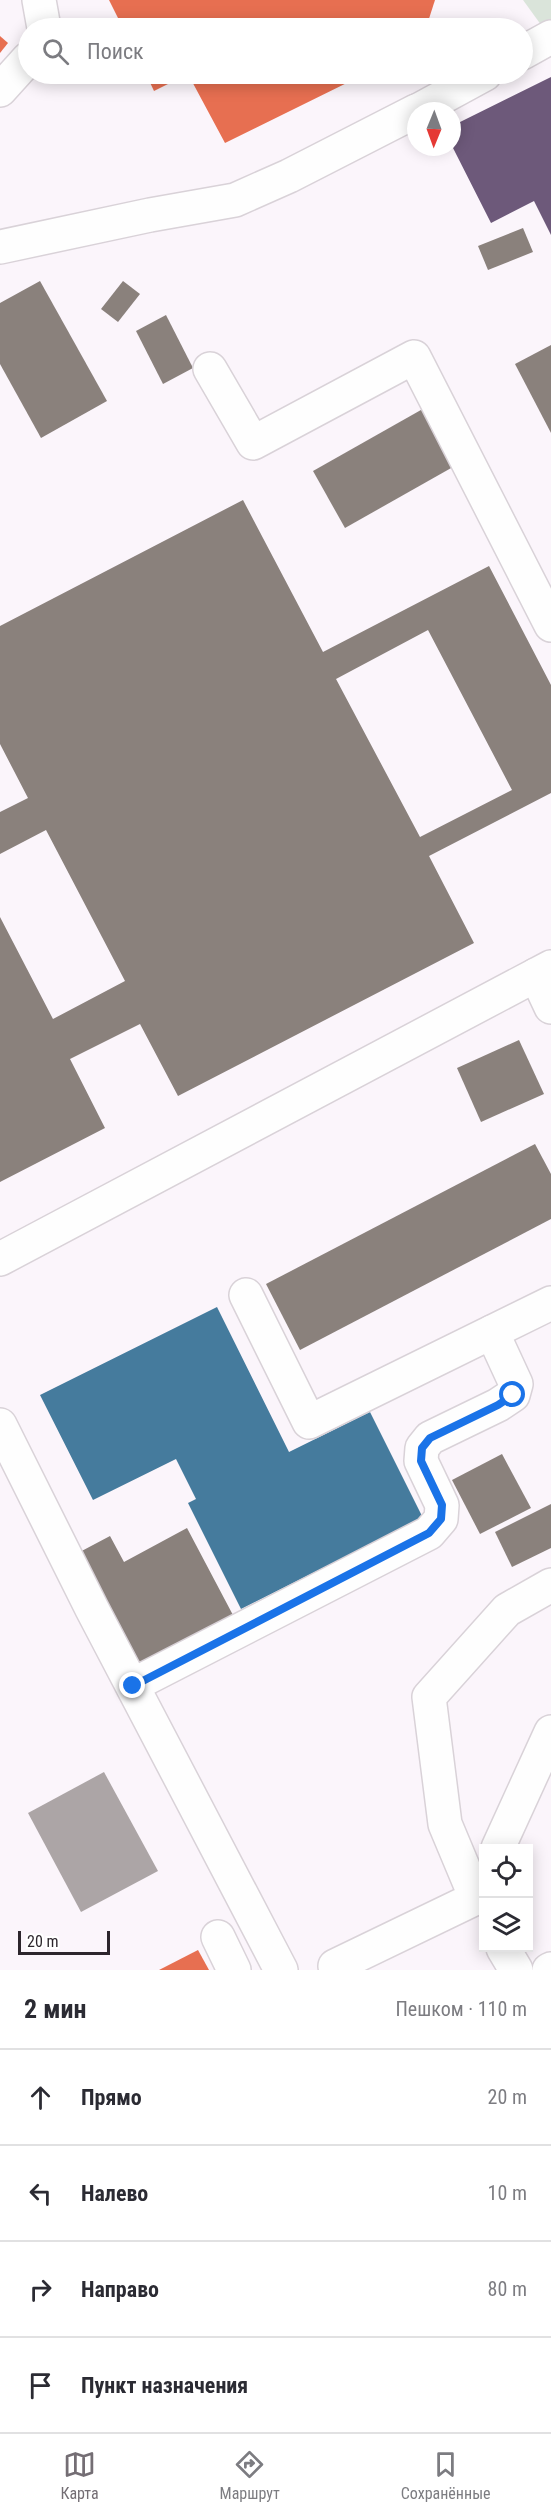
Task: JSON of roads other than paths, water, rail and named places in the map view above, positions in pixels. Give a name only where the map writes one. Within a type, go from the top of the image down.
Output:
[{"type":"lane","points":[[39,0],[42,18]]},
{"type":"lane","points":[[533,47],[551,37]]},
{"type":"lane","points":[[0,90],[18,70]]},
{"type":"lane","points":[[433,102],[466,84]]},
{"type":"lane","points":[[0,247],[150,215],[235,200],[289,176],[407,116]]},
{"type":"lane","points":[[210,369],[253,443],[414,357],[551,625]]},
{"type":"lane","points":[[0,1259],[544,971],[551,1006]]},
{"type":"lane","points":[[246,1295],[309,1422],[551,1303]]},
{"type":"lane","points":[[133,1686],[429,1533],[441,1519],[442,1505],[421,1461],[422,1448],[430,1438],[498,1405],[513,1395],[516,1384],[492,1332]]},
{"type":"lane","points":[[0,1425],[281,1970]]},
{"type":"lane","points":[[479,1893],[445,1824],[429,1697],[507,1610],[551,1585]]},
{"type":"lane","points":[[500,1844],[551,1732]]},
{"type":"lane","points":[[335,1966],[479,1898]]},
{"type":"lane","points":[[218,1937],[234,1970]]},
{"type":"lane","points":[[506,1952],[516,1970]]}]
